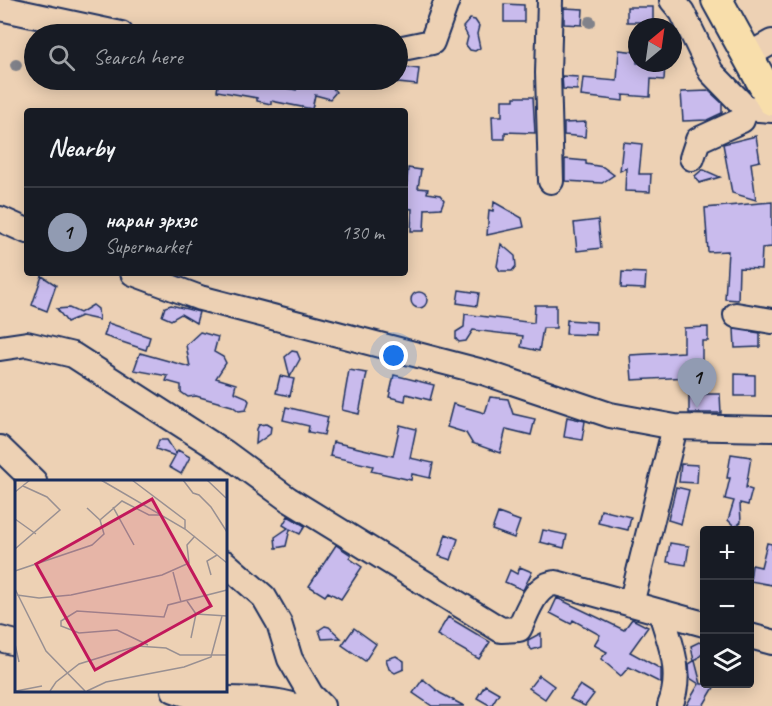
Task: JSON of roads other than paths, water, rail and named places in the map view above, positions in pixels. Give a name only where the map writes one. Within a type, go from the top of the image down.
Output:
[{"type":"main road","points":[[717,0],[760,49],[759,104]]},
{"type":"street","points":[[408,47],[432,42],[447,0]]},
{"type":"street","points":[[550,0],[548,73],[551,181]]},
{"type":"street","points":[[672,0],[682,12],[711,72],[772,110]]},
{"type":"street","points":[[0,8],[74,24]]},
{"type":"street","points":[[692,158],[698,140],[742,120],[759,104]]},
{"type":"street","points":[[0,219],[24,230]]},
{"type":"street","points":[[141,276],[200,298],[483,372],[610,415],[675,427],[772,429]]},
{"type":"street","points":[[736,315],[772,321]]},
{"type":"street","points":[[0,348],[27,344],[73,356],[224,452],[288,499],[501,630],[519,629],[540,588],[547,583],[556,583],[700,623]]},
{"type":"street","points":[[631,604],[675,427]]},
{"type":"street","points":[[0,448],[33,480]]},
{"type":"street","points":[[226,564],[264,597],[279,623],[290,659],[311,695],[322,706]]},
{"type":"street","points":[[661,613],[676,660],[677,679],[671,706]]},
{"type":"street","points":[[754,637],[772,642]]},
{"type":"street","points":[[0,639],[15,643]]},
{"type":"street","points":[[179,691],[220,699],[284,702],[295,706]]},
{"type":"place","name":"наран эрхэс","points":[[697,408]]}]
